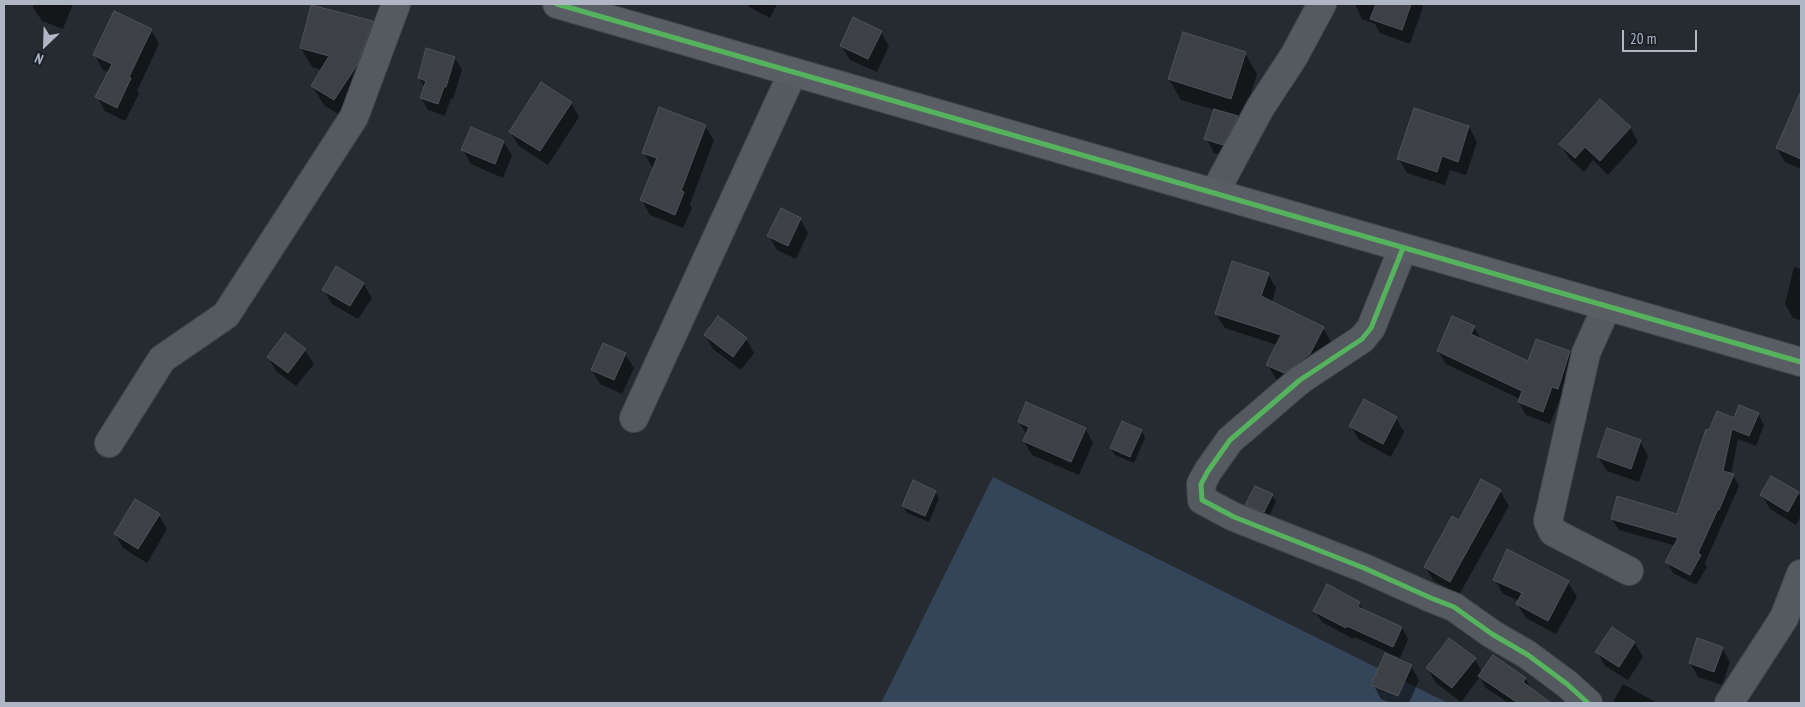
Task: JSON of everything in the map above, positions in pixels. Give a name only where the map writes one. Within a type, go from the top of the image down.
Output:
[{"type":"street","points":[[108,444],[162,359],[226,315],[354,118],[396,4]]},
{"type":"street","points":[[557,4],[1801,362]]},
{"type":"street","points":[[1215,192],[1260,108],[1294,56],[1322,4]]},
{"type":"street","points":[[634,418],[793,72]]},
{"type":"street","points":[[1403,248],[1371,328],[1362,339],[1300,380],[1230,440],[1204,477],[1202,500],[1234,517],[1364,568],[1454,607],[1492,634],[1536,661],[1567,684],[1588,703]]},
{"type":"street","points":[[1607,306],[1586,353],[1548,521],[1553,532],[1629,571]]},
{"type":"street","points":[[1729,703],[1784,618],[1801,574]]},
{"type":"water","points":[[993,477],[1448,703],[881,703]]},
{"type":"building","points":[[1376,4],[1411,4],[1402,30],[1370,19]]},
{"type":"building","points":[[311,5],[373,21],[357,65],[334,100],[311,86],[329,56],[300,48]]},
{"type":"building","points":[[114,11],[152,29],[129,77],[131,78],[117,108],[95,97],[112,64],[93,55]]},
{"type":"building","points":[[853,17],[882,31],[868,59],[840,46]]},
{"type":"building","points":[[1183,32],[1246,52],[1231,99],[1168,79]]},
{"type":"building","points":[[426,48],[455,57],[446,87],[444,87],[438,104],[420,98],[426,81],[418,78]]},
{"type":"building","points":[[541,82],[572,102],[540,151],[509,132]]},
{"type":"building","points":[[1801,91],[1801,159],[1776,148]]},
{"type":"building","points":[[1600,99],[1631,127],[1600,161],[1585,147],[1575,158],[1559,144]]},
{"type":"building","points":[[659,107],[706,125],[681,191],[684,192],[675,215],[640,200],[657,158],[642,153]]},
{"type":"building","points":[[1414,108],[1469,126],[1458,162],[1442,156],[1437,172],[1397,159]]},
{"type":"building","points":[[1214,109],[1238,116],[1223,145],[1204,139]]},
{"type":"building","points":[[471,127],[504,141],[495,164],[461,150]]},
{"type":"building","points":[[781,208],[801,218],[788,246],[767,236]]},
{"type":"building","points":[[1232,261],[1269,273],[1261,296],[1324,327],[1310,354],[1284,373],[1266,365],[1281,335],[1215,314]]},
{"type":"building","points":[[336,266],[364,283],[350,306],[322,290]]},
{"type":"building","points":[[718,316],[747,338],[733,357],[704,335]]},
{"type":"building","points":[[1452,316],[1475,326],[1471,334],[1528,361],[1536,339],[1570,351],[1558,389],[1552,387],[1543,412],[1518,402],[1522,391],[1437,351]]},
{"type":"building","points":[[285,333],[306,349],[288,373],[267,357]]},
{"type":"building","points":[[603,343],[626,353],[614,380],[591,370]]},
{"type":"building","points":[[1364,399],[1397,417],[1383,444],[1349,426]]},
{"type":"building","points":[[1026,402],[1086,428],[1071,462],[1023,441],[1029,427],[1018,422]]},
{"type":"building","points":[[1739,405],[1759,413],[1749,436],[1732,429],[1723,471],[1734,474],[1698,553],[1701,555],[1690,575],[1665,562],[1678,538],[1611,519],[1617,496],[1677,514],[1706,429],[1709,430],[1717,411],[1734,418]]},
{"type":"building","points":[[1122,421],[1142,430],[1130,457],[1110,448]]},
{"type":"building","points":[[1607,428],[1641,440],[1631,469],[1597,457]]},
{"type":"building","points":[[1771,476],[1799,492],[1788,512],[1760,495]]},
{"type":"building","points":[[1481,479],[1501,490],[1450,582],[1424,567],[1452,516],[1459,520]]},
{"type":"building","points":[[913,480],[936,491],[925,516],[902,506]]},
{"type":"building","points":[[1255,486],[1273,494],[1264,512],[1245,505]]},
{"type":"building","points":[[135,499],[160,514],[138,549],[114,534]]},
{"type":"building","points":[[1507,549],[1569,581],[1548,621],[1516,604],[1522,593],[1493,580]]},
{"type":"building","points":[[1327,584],[1360,602],[1358,607],[1402,627],[1393,647],[1347,626],[1346,628],[1313,611]]},
{"type":"building","points":[[1612,627],[1635,642],[1619,667],[1595,652]]},
{"type":"building","points":[[1449,638],[1476,658],[1452,688],[1426,668]]},
{"type":"building","points":[[1697,638],[1723,647],[1714,672],[1689,663]]},
{"type":"building","points":[[1385,653],[1412,665],[1398,696],[1371,685]]},
{"type":"building","points":[[1493,655],[1526,678],[1523,682],[1551,703],[1518,703],[1478,676]]},
{"type":"cycle path","points":[[557,4],[1801,362]]},
{"type":"cycle path","points":[[1403,248],[1371,328],[1362,339],[1300,380],[1230,440],[1201,484],[1202,500],[1234,517],[1364,568],[1454,607],[1492,634],[1528,655],[1567,684],[1588,703]]}]
